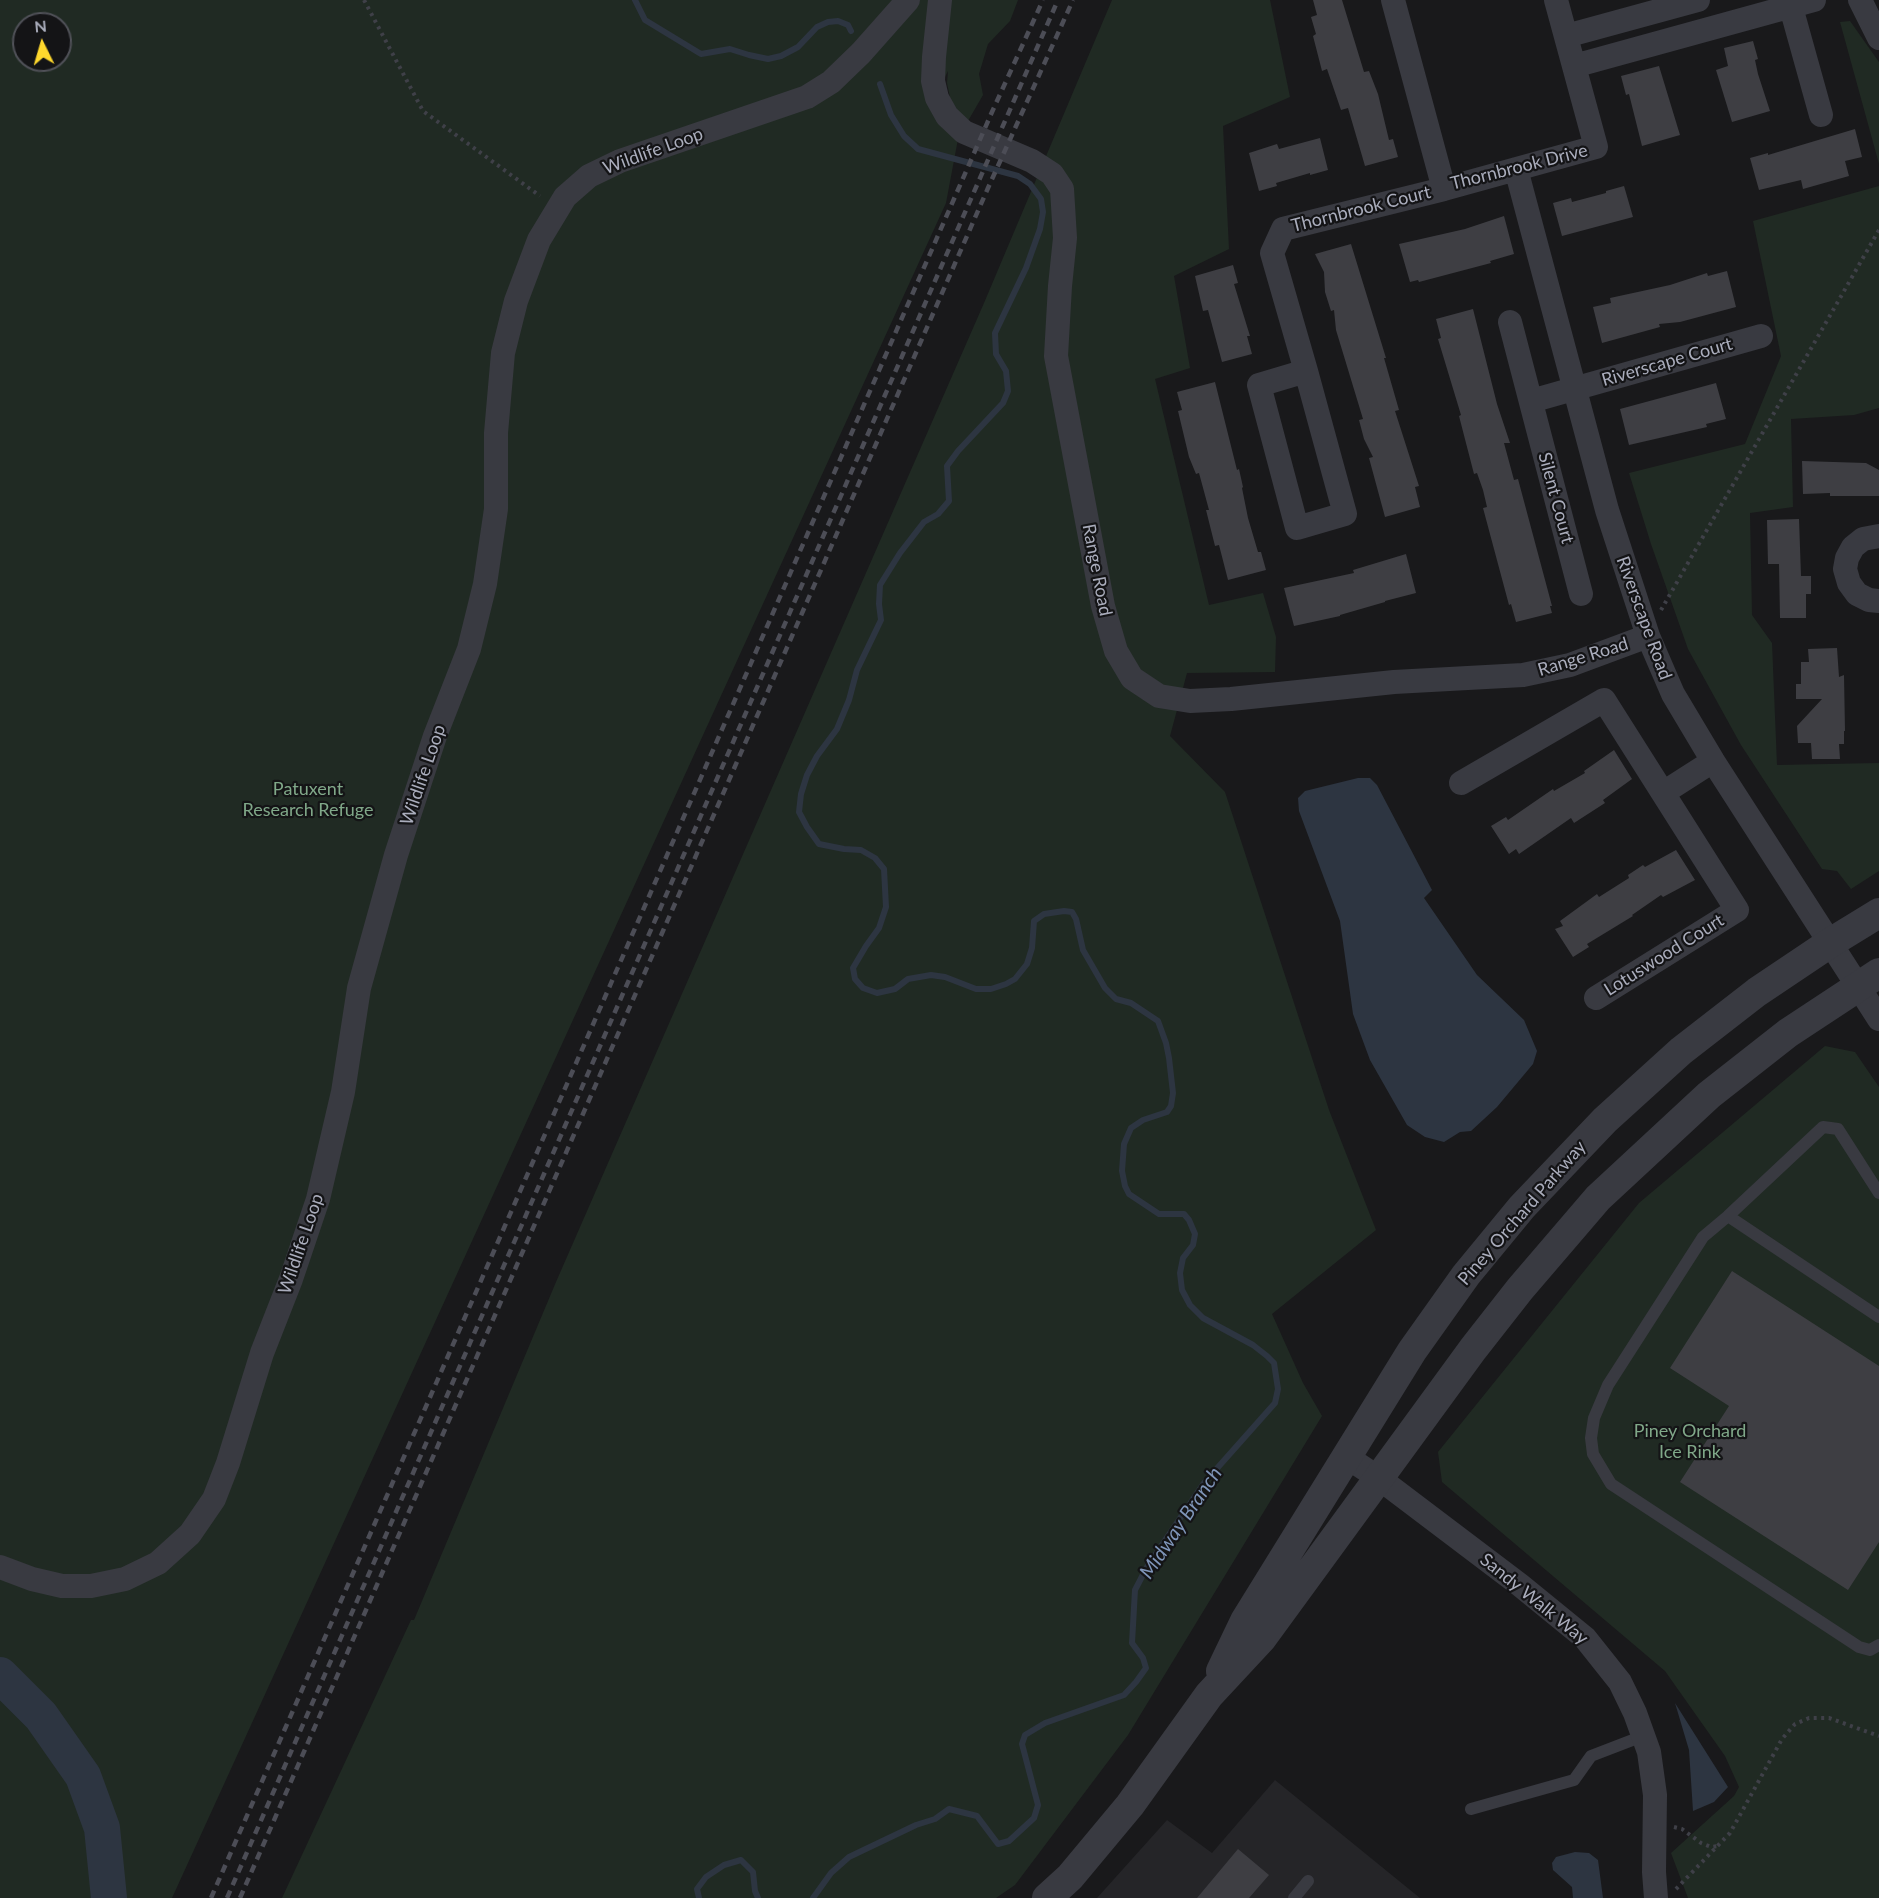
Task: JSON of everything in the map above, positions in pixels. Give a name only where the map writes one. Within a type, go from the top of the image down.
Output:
[{"type":"street","name":"Wildlife Loop","points":[[0,1567],[32,1579],[62,1586],[91,1586],[125,1579],[158,1563],[189,1534],[214,1499],[228,1463],[262,1353],[291,1279],[318,1199],[343,1092],[359,987],[396,855],[435,736],[469,649],[485,584],[496,508],[496,433],[503,352],[516,301],[539,240],[565,197],[588,176],[620,161],[807,97],[831,82],[861,53],[908,0]]},
{"type":"street","name":"Range Road","points":[[940,0],[933,81],[947,116],[964,132],[1032,161],[1052,174],[1062,189],[1065,237],[1056,356],[1103,606],[1116,651],[1132,678],[1159,696],[1190,701],[1231,699],[1394,682],[1523,675],[1570,664],[1648,636]]},
{"type":"street","name":"Thornbrook Drive","points":[[1393,0],[1444,189],[1596,147],[1556,0]]},
{"type":"street","points":[[1566,36],[1698,0]]},
{"type":"street","points":[[1574,66],[1790,3],[1814,0]]},
{"type":"street","points":[[1860,0],[1879,38]]},
{"type":"street","points":[[1790,3],[1821,115]]},
{"type":"street","name":"Riverscape Road","points":[[1516,169],[1607,510],[1648,636],[1672,694],[1830,943],[1869,979],[1879,1019]]},
{"type":"street","name":"Thornbrook Court","points":[[1306,370],[1259,385],[1297,528],[1345,514],[1306,370],[1272,253],[1283,229],[1444,189]]},
{"type":"street","name":"Silent Court","points":[[1510,322],[1581,594]]},
{"type":"street","name":"Riverscape Court","points":[[1574,389],[1761,336]]},
{"type":"street","points":[[1531,401],[1574,389]]},
{"type":"street","points":[[1879,536],[1863,539],[1853,547],[1847,558],[1845,569],[1849,584],[1857,594],[1869,600],[1879,601],[1879,611]]},
{"type":"street","name":"Lotuswood Court","points":[[1461,783],[1604,700],[1737,910],[1596,998]]},
{"type":"street","points":[[1663,793],[1713,761]]},
{"type":"street","name":"Piney Orchard Parkway","points":[[1209,1695],[1245,1621],[1412,1351],[1466,1275],[1522,1208],[1605,1120],[1681,1051],[1757,992],[1879,913]]},
{"type":"street","name":"Piney Orchard Parkway","points":[[1047,1898],[1070,1877],[1130,1806],[1209,1695],[1263,1638],[1473,1349],[1520,1289],[1598,1198],[1709,1095],[1788,1033],[1869,979]]},
{"type":"street","name":"Sandy Walk Way","points":[[1347,1457],[1380,1479],[1520,1585],[1585,1638],[1620,1682],[1635,1713],[1649,1752],[1655,1795],[1654,1872],[1666,1894]]},
{"type":"lane","points":[[1879,1193],[1838,1129],[1822,1126],[1703,1237],[1600,1400],[1591,1438],[1593,1454],[1611,1484],[1858,1647],[1870,1650],[1879,1645]]},
{"type":"lane","points":[[1728,1216],[1879,1317]]},
{"type":"lane","points":[[1472,1809],[1574,1779],[1591,1756],[1643,1736]]},
{"type":"lane","points":[[1294,1898],[1308,1881]]},
{"type":"path","points":[[364,0],[423,111],[540,196]]},
{"type":"path","points":[[1661,610],[1879,230]]},
{"type":"path","points":[[1666,1894],[1719,1846],[1730,1833],[1782,1739],[1795,1724],[1809,1718],[1829,1718],[1879,1736]]},
{"type":"path","points":[[1655,1826],[1682,1829],[1701,1843],[1711,1847],[1719,1846]]},
{"type":"shaded area","points":[[1275,1780],[1420,1898],[1097,1898],[1167,1820],[1212,1853]]},
{"type":"green space","name":"Patuxent Research Refuge","points":[[0,0],[1018,0],[1010,21],[988,44],[979,74],[983,95],[968,121],[952,107],[947,83],[948,71],[938,91],[958,139],[946,203],[172,1898],[0,1898]]},
{"type":"green space","points":[[1112,0],[1270,0],[1290,97],[1223,126],[1229,249],[1174,276],[1190,368],[1155,379],[1209,605],[1263,593],[1276,637],[1275,672],[1187,673],[1170,736],[1225,792],[1329,1110],[1376,1230],[1272,1314],[1303,1383],[1322,1416],[1128,1735],[1015,1885],[996,1898],[282,1898],[411,1620],[414,1620],[556,1282],[984,303]]},
{"type":"green space","points":[[1850,21],[1879,62],[1879,164],[1840,22]]},
{"type":"green space","points":[[1879,186],[1879,408],[1854,415],[1791,419],[1793,507],[1750,513],[1752,615],[1772,643],[1777,765],[1879,763],[1879,871],[1851,889],[1837,871],[1822,869],[1741,745],[1688,649],[1629,473],[1745,444],[1781,356],[1753,221]]},
{"type":"green space","name":"Piney Orchard Ice Rink","points":[[1825,1046],[1855,1052],[1879,1087],[1879,1898],[1688,1898],[1671,1853],[1734,1796],[1739,1787],[1725,1756],[1665,1671],[1442,1482],[1438,1452],[1639,1203]]},
{"type":"water","points":[[1358,778],[1370,778],[1377,785],[1432,890],[1424,898],[1477,975],[1524,1020],[1537,1051],[1533,1064],[1497,1107],[1471,1131],[1460,1132],[1444,1142],[1425,1137],[1407,1125],[1370,1060],[1353,1014],[1340,921],[1299,811],[1298,798],[1305,791]]},
{"type":"water","points":[[1675,1703],[1728,1787],[1714,1802],[1693,1811],[1689,1750]]},
{"type":"water","points":[[1575,1852],[1589,1853],[1598,1860],[1603,1898],[1573,1898],[1572,1887],[1553,1870],[1552,1863],[1556,1857]]},
{"type":"building","points":[[1313,0],[1342,0],[1364,72],[1369,71],[1378,94],[1389,140],[1393,139],[1398,157],[1365,166],[1348,108],[1341,110],[1327,69],[1322,71],[1313,36],[1316,34],[1311,17],[1317,15]]},
{"type":"building","points":[[1753,41],[1758,59],[1755,60],[1758,74],[1770,111],[1732,122],[1716,70],[1728,66],[1724,48]]},
{"type":"building","points":[[1659,66],[1680,135],[1642,146],[1629,94],[1626,95],[1621,76]]},
{"type":"building","points":[[1855,129],[1862,157],[1845,161],[1849,176],[1803,189],[1801,180],[1759,190],[1750,158],[1768,153],[1768,155]]},
{"type":"building","points":[[1320,138],[1328,170],[1276,183],[1277,186],[1259,191],[1249,153],[1277,144],[1279,149]]},
{"type":"building","points":[[1624,186],[1633,217],[1562,236],[1553,203],[1571,198],[1572,202]]},
{"type":"building","points":[[1504,216],[1514,254],[1490,261],[1491,263],[1419,282],[1418,280],[1410,282],[1399,244],[1465,229]]},
{"type":"building","points":[[1351,244],[1386,358],[1384,358],[1399,410],[1395,411],[1419,486],[1415,487],[1420,507],[1385,517],[1369,458],[1373,457],[1364,439],[1359,420],[1363,419],[1336,330],[1334,310],[1331,311],[1325,292],[1324,272],[1315,254]]},
{"type":"building","points":[[1233,265],[1238,283],[1234,284],[1250,336],[1247,336],[1252,354],[1222,362],[1208,310],[1203,311],[1195,276]]},
{"type":"building","points":[[1727,271],[1736,307],[1680,322],[1659,324],[1660,327],[1602,343],[1593,307],[1611,303],[1610,298],[1670,285],[1707,273],[1708,276]]},
{"type":"building","points":[[1473,309],[1497,404],[1510,443],[1504,443],[1514,480],[1518,479],[1552,606],[1550,606],[1552,613],[1516,622],[1511,604],[1509,605],[1483,508],[1487,507],[1483,490],[1477,473],[1474,474],[1459,416],[1461,415],[1438,339],[1441,338],[1436,319]]},
{"type":"building","points":[[1215,382],[1237,470],[1239,469],[1248,518],[1266,570],[1228,580],[1219,545],[1215,546],[1206,510],[1209,510],[1199,473],[1196,474],[1189,457],[1178,411],[1182,410],[1177,392]]},
{"type":"building","points":[[1716,383],[1726,419],[1706,424],[1707,427],[1629,445],[1620,409]]},
{"type":"building","points":[[1802,461],[1866,463],[1879,470],[1879,496],[1803,494]]},
{"type":"building","points":[[1799,519],[1801,576],[1811,576],[1811,594],[1806,594],[1806,618],[1780,618],[1779,564],[1768,564],[1767,520]]},
{"type":"building","points":[[1406,554],[1416,593],[1340,616],[1294,626],[1284,588],[1354,573],[1353,570]]},
{"type":"building","points":[[1837,648],[1839,677],[1844,675],[1844,744],[1839,744],[1840,759],[1812,759],[1811,743],[1798,743],[1797,726],[1822,699],[1796,699],[1796,684],[1801,684],[1801,662],[1809,662],[1808,649]]},
{"type":"building","points":[[1614,750],[1632,779],[1603,800],[1605,803],[1574,823],[1571,818],[1519,854],[1516,849],[1509,854],[1491,826],[1506,817],[1508,820],[1553,789],[1554,791],[1585,773],[1584,771]]},
{"type":"building","points":[[1676,850],[1695,880],[1663,897],[1661,895],[1633,916],[1587,944],[1589,947],[1573,957],[1555,929],[1563,926],[1560,921],[1597,894],[1599,897],[1629,878],[1628,875],[1643,865],[1645,867]]},
{"type":"building","points":[[1732,1271],[1879,1366],[1879,1542],[1848,1590],[1680,1482],[1729,1406],[1670,1368]]},
{"type":"building","points":[[1238,1849],[1269,1875],[1249,1898],[1197,1898]]},
{"type":"waterway","name":"Midway Branch","points":[[635,0],[645,20],[701,54],[730,49],[768,59],[781,56],[798,47],[817,27],[828,22],[838,21],[848,25],[851,31]]},
{"type":"waterway","name":"Midway Branch","points":[[813,1898],[831,1873],[849,1857],[916,1825],[935,1819],[949,1809],[977,1816],[998,1844],[1009,1841],[1034,1818],[1038,1805],[1022,1744],[1025,1735],[1045,1723],[1124,1695],[1136,1682],[1146,1668],[1143,1658],[1132,1643],[1135,1590],[1147,1567],[1204,1483],[1275,1403],[1278,1389],[1274,1363],[1253,1345],[1203,1318],[1190,1305],[1182,1290],[1180,1273],[1183,1258],[1193,1245],[1195,1234],[1189,1220],[1184,1214],[1159,1214],[1129,1194],[1125,1186],[1122,1171],[1124,1144],[1131,1128],[1143,1120],[1167,1112],[1171,1106],[1173,1093],[1169,1058],[1158,1021],[1131,1003],[1116,999],[1105,988],[1083,950],[1076,919],[1072,912],[1044,914],[1034,921],[1032,948],[1027,964],[1015,979],[1006,984],[991,989],[976,989],[945,977],[931,975],[908,979],[895,989],[877,993],[863,988],[855,979],[853,968],[879,928],[886,907],[884,869],[875,858],[861,850],[819,844],[799,812],[801,794],[807,775],[817,756],[837,729],[849,700],[857,670],[881,620],[880,585],[900,553],[924,522],[938,514],[949,501],[947,466],[1003,403],[1008,391],[1006,371],[996,354],[995,333],[1026,268],[1040,229],[1043,212],[1041,199],[1030,184],[1018,176],[918,149],[904,136],[891,115],[880,84]]},
{"type":"waterway","points":[[0,1675],[41,1716],[83,1776],[102,1828],[109,1898]]},
{"type":"waterway","name":"Midway Branch","points":[[699,1898],[697,1889],[706,1877],[724,1865],[741,1860],[753,1872],[758,1898]]},
{"type":"railway","points":[[211,1898],[1043,0]]},
{"type":"railway","points":[[227,1898],[1058,0]]},
{"type":"railway","points":[[240,1898],[988,188],[1073,0]]}]
